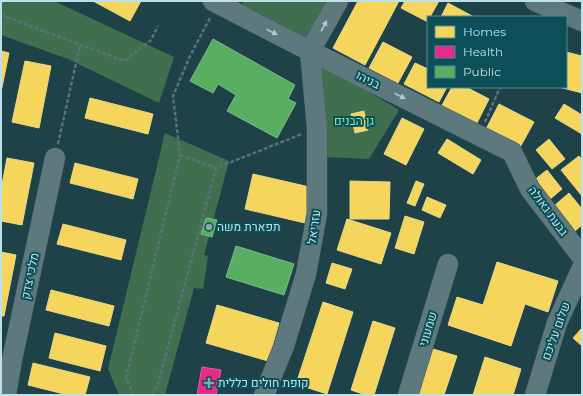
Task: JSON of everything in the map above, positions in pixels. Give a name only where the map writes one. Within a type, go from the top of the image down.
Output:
[{"type":"street","points":[[310,51],[338,1]]},
{"type":"street","points":[[536,1],[582,21]]},
{"type":"street","name":"בניהו","points":[[215,2],[240,7],[310,51],[512,152],[517,163]]},
{"type":"street","name":"עזריאל","points":[[264,395],[284,346],[306,274],[317,214],[317,128],[310,51]]},
{"type":"street","name":"מלכי צדק","points":[[7,395],[7,359],[55,158]]},
{"type":"street","name":"גבעת גאולה","points":[[517,163],[530,189],[582,257]]},
{"type":"street","name":"שמעוני","points":[[408,395],[448,264]]},
{"type":"street","name":"שלום עליכם","points":[[535,395],[556,323],[582,268]]},
{"type":"path","points":[[134,395],[126,378],[180,155],[173,96],[215,2]]},
{"type":"path","points":[[1,15],[124,61],[151,40],[158,26]]},
{"type":"path","points":[[55,158],[80,44]]},
{"type":"path","points":[[480,136],[500,88]]},
{"type":"path","points":[[180,155],[216,168],[317,128]]},
{"type":"path","points":[[151,395],[158,384],[216,168]]},
{"type":"green space","points":[[1,1],[54,1],[174,57],[159,103],[68,59],[1,35]]},
{"type":"green space","points":[[244,1],[338,1],[310,51],[237,14]]},
{"type":"green space","name":"גן הבנים","points":[[315,59],[399,110],[369,159],[323,157]]},
{"type":"green space","points":[[165,133],[229,161],[204,255],[208,256],[203,289],[194,288],[165,395],[119,395],[108,369]]},
{"type":"building: Homes","points":[[93,1],[141,1],[130,21]]},
{"type":"building: Homes","points":[[358,1],[399,1],[365,65],[333,48]]},
{"type":"building: Homes","points":[[405,1],[439,1],[431,16],[427,16],[427,21],[401,8]]},
{"type":"building: Homes","points":[[448,3],[472,16],[442,16]]},
{"type":"building: Homes","points":[[383,42],[412,57],[398,83],[369,68]]},
{"type":"building: Homes","points":[[1,51],[9,53],[1,92]]},
{"type":"building: Homes","points":[[567,52],[582,56],[582,93],[563,88],[567,88]]},
{"type":"building: Homes","points":[[25,61],[51,66],[39,128],[12,122]]},
{"type":"building: Homes","points":[[415,63],[427,69],[427,88],[446,88],[439,102],[404,84]]},
{"type":"building: Homes","points":[[451,88],[468,88],[489,99],[476,125],[441,107]]},
{"type":"building: Homes","points":[[90,98],[153,114],[148,134],[85,118]]},
{"type":"building: Homes","points":[[499,104],[534,122],[518,151],[484,133]]},
{"type":"building: Homes","points":[[564,104],[582,115],[582,134],[555,118]]},
{"type":"building: Homes","points":[[364,111],[368,130],[355,133],[351,114]]},
{"type":"building: Homes","points":[[402,118],[424,129],[406,165],[384,154]]},
{"type":"building: Homes","points":[[447,139],[481,160],[473,174],[438,153]]},
{"type":"building: Homes","points":[[549,139],[565,159],[552,169],[536,150]]},
{"type":"building: Homes","points":[[579,156],[582,160],[582,196],[561,170]]},
{"type":"building: Homes","points":[[7,158],[34,163],[22,225],[1,221],[1,190]]},
{"type":"building: Homes","points":[[75,163],[138,179],[133,199],[70,183]]},
{"type":"building: Homes","points":[[547,170],[562,189],[549,200],[533,181]]},
{"type":"building: Homes","points":[[253,174],[314,188],[305,223],[245,209]]},
{"type":"building: Homes","points":[[350,181],[390,182],[389,219],[350,219]]},
{"type":"building: Homes","points":[[416,181],[424,184],[415,206],[407,203]]},
{"type":"building: Homes","points":[[569,193],[582,209],[582,225],[575,231],[554,206]]},
{"type":"building: Homes","points":[[427,197],[446,205],[440,218],[422,210]]},
{"type":"building: Homes","points":[[405,216],[424,222],[414,254],[395,248]]},
{"type":"building: Homes","points":[[347,219],[391,233],[381,264],[337,250]]},
{"type":"building: Homes","points":[[63,224],[126,240],[121,260],[57,244]]},
{"type":"building: Homes","points":[[1,252],[16,255],[4,316],[1,316]]},
{"type":"building: Homes","points":[[497,262],[558,281],[548,312],[525,304],[511,346],[448,325],[457,297],[483,305]]},
{"type":"building: Homes","points":[[332,263],[352,269],[345,289],[326,283]]},
{"type":"building: Homes","points":[[51,290],[114,306],[109,326],[46,310]]},
{"type":"building: Homes","points":[[323,302],[353,312],[327,394],[296,384]]},
{"type":"building: Homes","points":[[217,305],[279,323],[268,361],[206,343]]},
{"type":"building: Homes","points":[[373,321],[395,328],[374,395],[366,395],[351,390]]},
{"type":"building: Homes","points":[[582,328],[582,346],[573,338]]},
{"type":"building: Homes","points":[[55,333],[106,346],[100,371],[49,358]]},
{"type":"building: Homes","points":[[433,349],[457,356],[444,395],[418,395]]},
{"type":"building: Homes","points":[[485,357],[521,369],[513,395],[473,395]]},
{"type":"building: Homes","points":[[33,363],[90,377],[85,395],[68,395],[28,385]]},
{"type":"building: Health","name":"קופת חולים כללית","points":[[202,367],[221,370],[216,395],[197,395]]},
{"type":"building: Public","points":[[213,39],[295,85],[288,99],[296,103],[277,138],[227,111],[236,95],[218,84],[213,93],[190,81]]},
{"type":"building: Public","name":"תפארת משה","points":[[206,218],[217,220],[212,237],[201,234]]},
{"type":"building: Public","points":[[236,246],[294,264],[284,295],[226,277]]},
{"type":"place","name":"תפארת משה","points":[[209,227]]},
{"type":"place","name":"קופת חולים כללית","points":[[209,383]]}]
